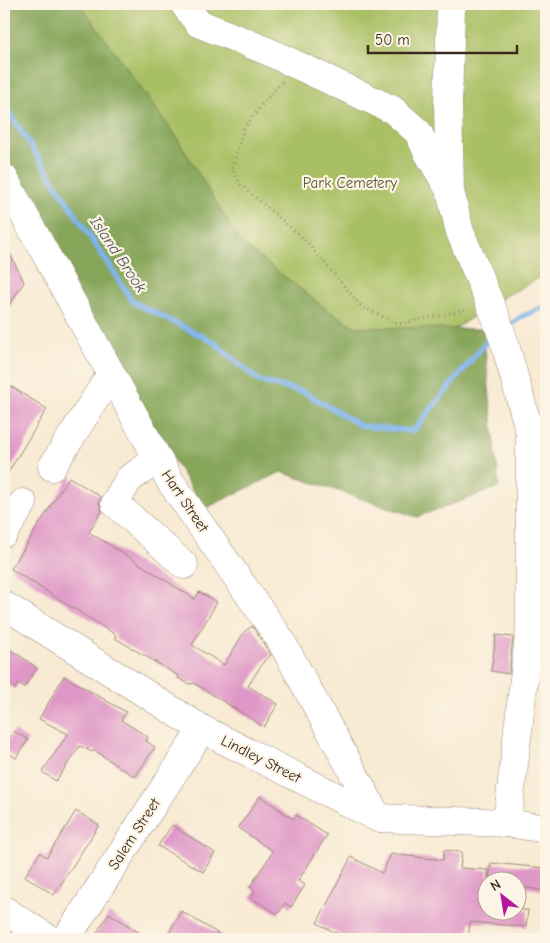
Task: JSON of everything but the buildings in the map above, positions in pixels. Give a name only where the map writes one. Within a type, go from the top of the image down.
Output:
[{"type":"street","points":[[184,4],[198,23],[394,110],[418,132],[450,191]]},
{"type":"street","points":[[453,4],[451,8],[448,104],[450,191],[460,232],[497,322],[530,433],[530,628],[507,824]]},
{"type":"street","name":"Hart Street","points":[[4,178],[170,481],[280,639],[378,818]]},
{"type":"street","points":[[52,467],[112,374]]},
{"type":"street","points":[[158,459],[129,479],[115,503],[184,566]]},
{"type":"street","points":[[4,533],[23,503]]},
{"type":"street","name":"Lindley Street","points":[[4,605],[202,729],[378,818],[507,824],[546,828]]},
{"type":"street","name":"Salem Street","points":[[66,939],[202,729]]},
{"type":"street","points":[[4,910],[49,939]]},
{"type":"path","points":[[298,66],[268,97],[244,128],[232,168],[241,185],[304,239],[362,307],[399,324],[460,311],[497,322]]},
{"type":"green space","points":[[4,4],[80,4],[175,135],[240,242],[326,309],[356,327],[483,329],[499,487],[417,517],[281,472],[204,509],[141,407],[4,157]]},
{"type":"green space","name":"Park Cemetery","points":[[42,4],[546,4],[546,274],[495,302],[445,335],[328,362]]},
{"type":"waterway","name":"Island Brook","points":[[4,105],[133,302],[214,342],[259,381],[304,392],[361,426],[413,431],[488,340],[494,336]]},
{"type":"waterway","name":"Island Brook","points":[[507,327],[521,317],[546,306]]}]
